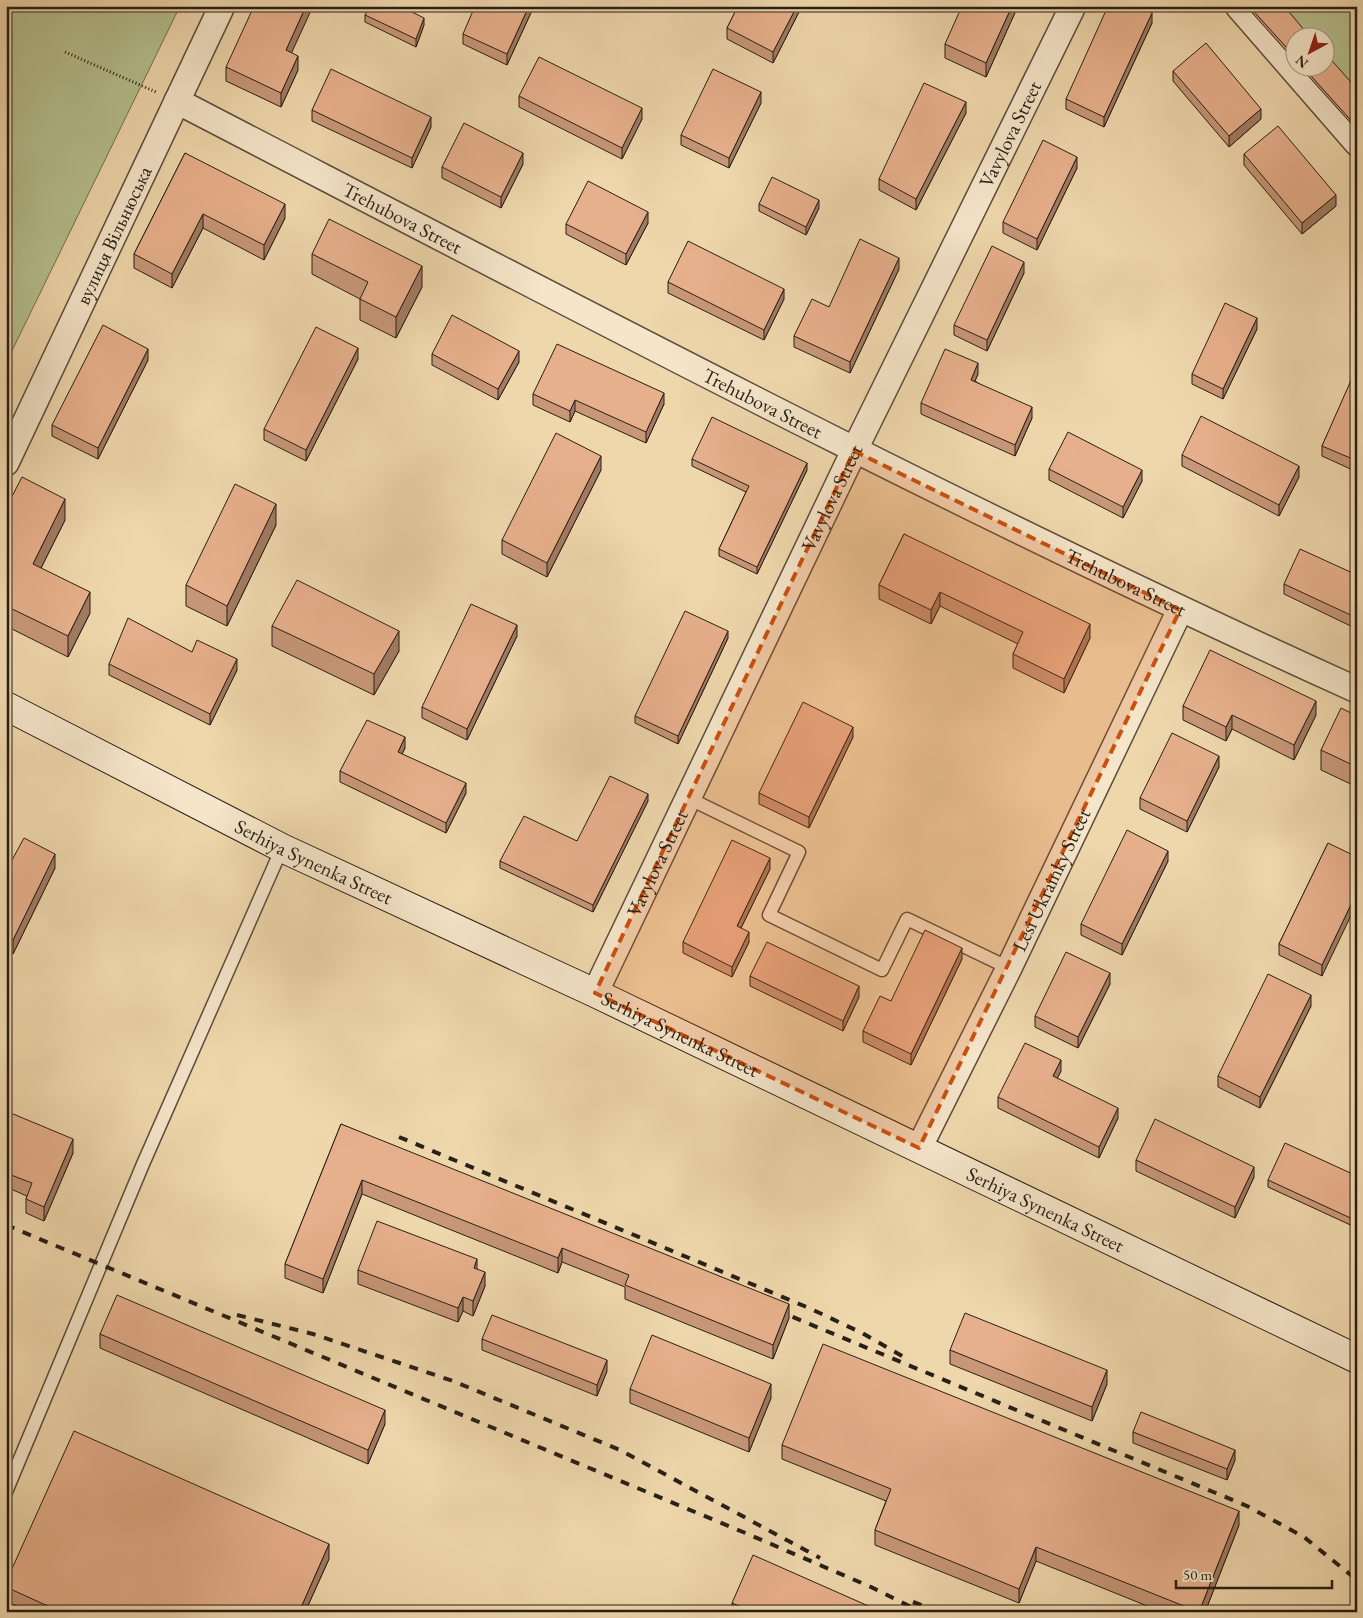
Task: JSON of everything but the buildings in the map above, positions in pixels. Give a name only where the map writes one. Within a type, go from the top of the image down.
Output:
[{"type":"street","name":"вулиця Вільнюська","points":[[6,464],[222,6]]},
{"type":"street","name":"Vavylova Street","points":[[595,993],[854,451],[1073,6]]},
{"type":"street","points":[[1238,6],[1357,143]]},
{"type":"street","name":"Trehubova Street","points":[[177,101],[854,451],[1180,610],[1357,690]]},
{"type":"street","name":"Lesi Ukrainky Street","points":[[919,1148],[1009,968],[1180,610]]},
{"type":"street","name":"Serhiya Synenka Street","points":[[6,706],[282,848],[595,993],[1357,1359]]},
{"type":"lane","points":[[688,798],[799,852],[769,915],[882,970],[907,919],[1009,968]]},
{"type":"lane","points":[[6,1492],[143,1164],[282,848]]},
{"type":"path","points":[[65,52],[177,101]]},
{"type":"highlighted area","points":[[854,451],[1180,610],[919,1148],[595,993]]},
{"type":"green space","points":[[6,6],[180,6],[6,363]]},
{"type":"green space","points":[[1279,6],[1357,6],[1357,96],[1336,72],[1336,28],[1298,28]]},
{"type":"railway","points":[[399,1137],[809,1308],[862,1333],[904,1357]]},
{"type":"railway","points":[[6,1225],[743,1532],[871,1587],[921,1612]]},
{"type":"railway","points":[[776,1310],[1247,1506],[1304,1537],[1357,1580]]},
{"type":"railway","points":[[237,1315],[313,1334],[453,1381],[620,1450],[820,1558]]},
{"type":"railway","points":[[913,1602],[940,1612]]}]
